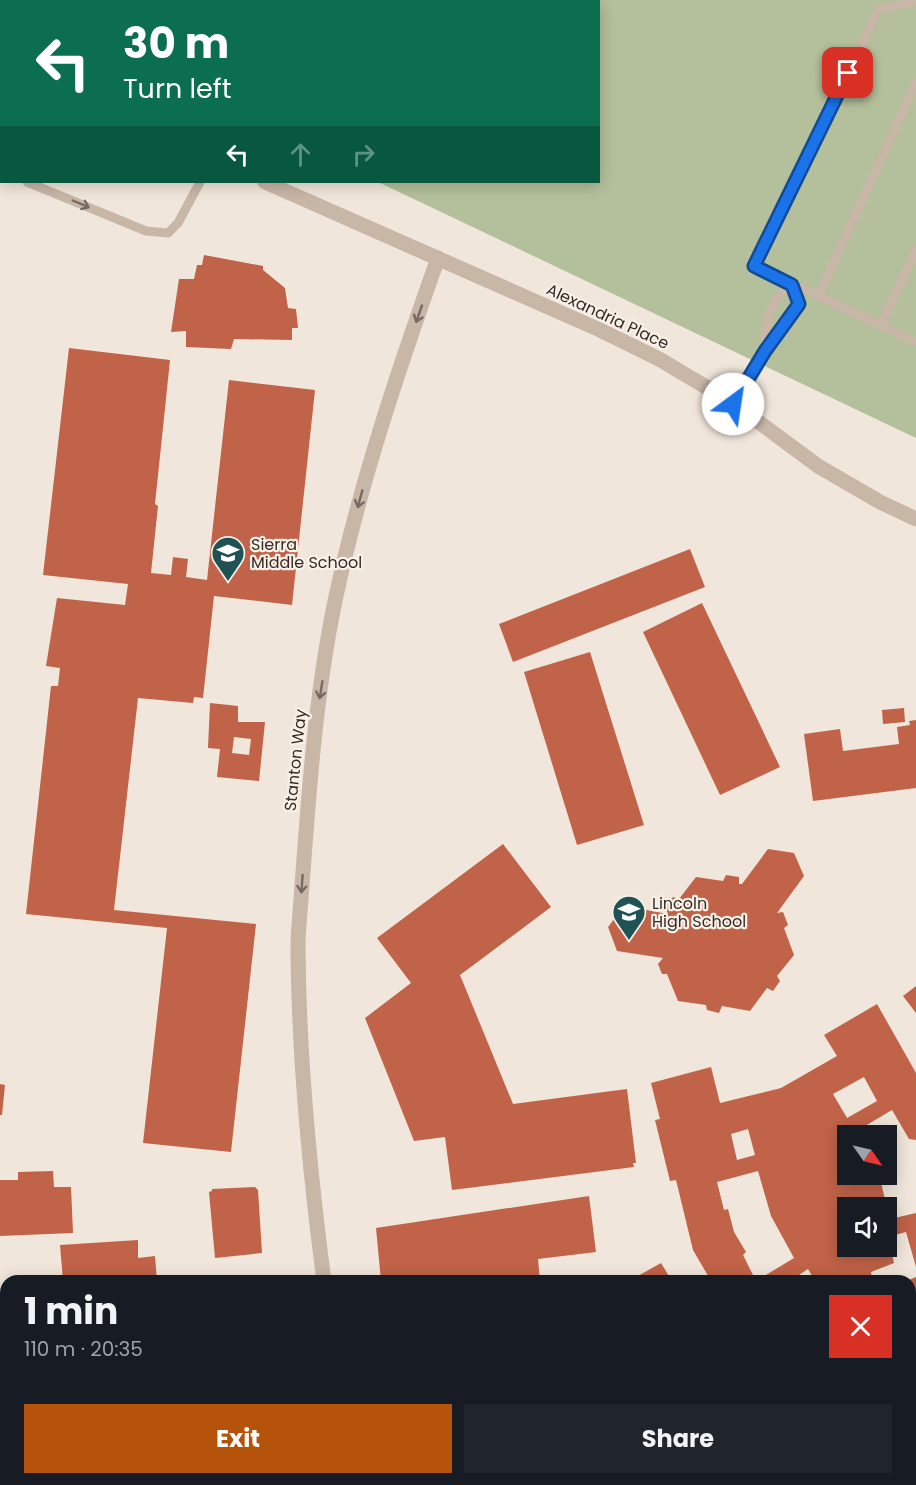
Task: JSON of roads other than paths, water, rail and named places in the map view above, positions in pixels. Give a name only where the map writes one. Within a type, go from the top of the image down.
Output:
[{"type":"street","name":"Alexandria Place","points":[[267,183],[600,330],[659,359],[733,404],[818,466],[880,502],[916,519]]},
{"type":"street","name":"Stanton Way","points":[[323,1275],[308,1163],[301,1069],[298,975],[298,938],[316,722],[334,603],[360,499],[388,402],[438,258]]},
{"type":"lane","points":[[916,2],[879,4],[754,266],[916,342]]},
{"type":"lane","points":[[818,297],[916,83]]},
{"type":"lane","points":[[29,183],[146,231],[168,233],[178,223],[199,183]]},
{"type":"lane","points":[[881,326],[916,250]]},
{"type":"lane","points":[[765,351],[765,326],[778,294],[792,285]]},
{"type":"lane","points":[[733,404],[765,351],[799,304],[792,285]]},
{"type":"place","name":"Sierra Middle School","points":[[228,582]]},
{"type":"place","name":"Lincoln High School","points":[[629,941]]}]
